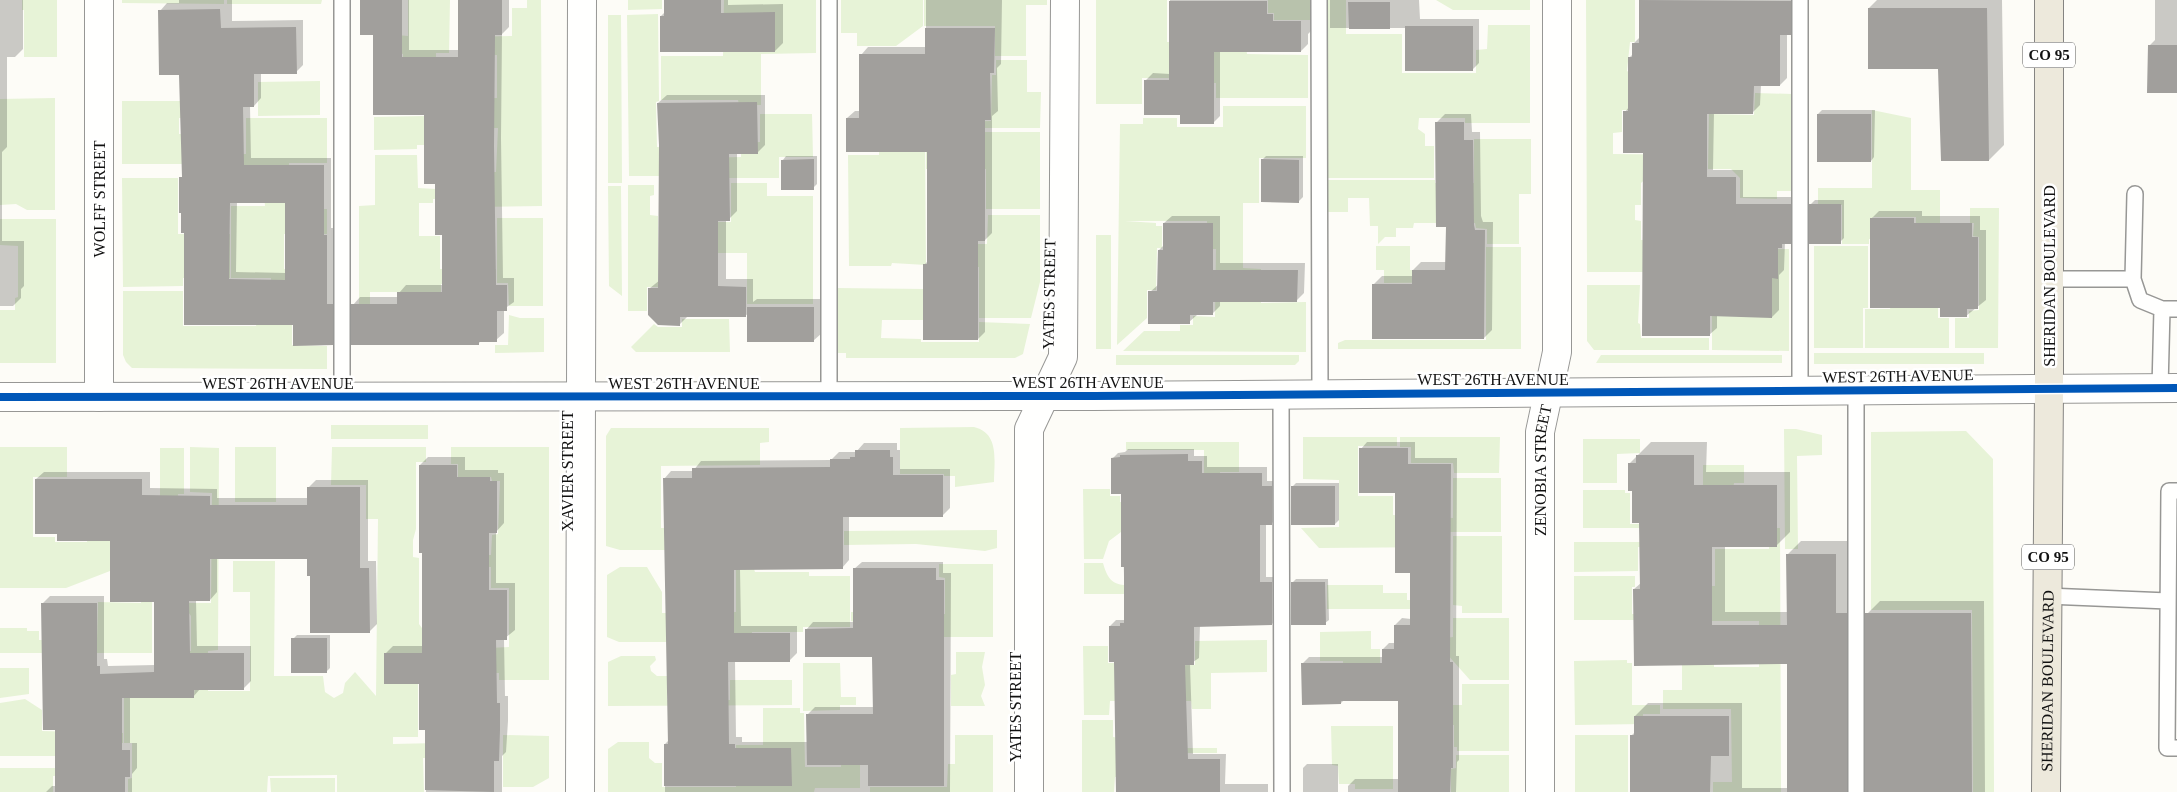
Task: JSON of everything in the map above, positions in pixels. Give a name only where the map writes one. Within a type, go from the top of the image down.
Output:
[{"type":"main road","name":"SHERIDAN BOULEVARD","points":[[2046,792],[2049,389],[2048,0]]},
{"type":"street","name":"WOLFF STREET","points":[[99,0],[99,397]]},
{"type":"street","name":"XAVIER STREET","points":[[580,792],[582,0]]},
{"type":"street","name":"YATES STREET","points":[[1029,792],[1029,429],[1063,357],[1065,0]]},
{"type":"street","name":"ZENOBIA STREET","points":[[1540,792],[1540,432],[1557,352],[1557,0]]},
{"type":"street","name":"WEST 26TH AVENUE","points":[[0,397],[830,397],[2169,388]]},
{"type":"lane","points":[[342,0],[342,397]]},
{"type":"lane","points":[[829,0],[830,397]]},
{"type":"lane","points":[[1319,0],[1320,394]]},
{"type":"lane","points":[[1800,0],[1800,391]]},
{"type":"lane","points":[[2135,194],[2133,278],[2140,300],[2162,309],[2177,309]]},
{"type":"lane","points":[[2048,279],[2133,278]]},
{"type":"lane","points":[[2162,309],[2169,388]]},
{"type":"lane","points":[[1856,390],[1856,792]]},
{"type":"lane","points":[[1281,394],[1282,792]]},
{"type":"lane","points":[[2172,748],[2168,601],[2169,491],[2177,491]]},
{"type":"lane","points":[[2047,596],[2168,601]]},
{"type":"green space","points":[[22,0],[57,0],[57,57],[24,57],[24,10],[22,10]]},
{"type":"green space","points":[[122,0],[224,0],[224,4],[122,3]]},
{"type":"green space","points":[[227,0],[322,0],[321,4],[227,4]]},
{"type":"green space","points":[[408,0],[450,0],[449,53],[436,53],[436,69],[403,73],[403,54],[397,53],[397,35],[408,36]]},
{"type":"green space","points":[[527,0],[541,0],[542,206],[475,207],[490,172],[496,172],[498,128],[440,128],[490,98],[497,98],[497,55],[466,56],[466,37],[512,36],[512,8],[527,8]]},
{"type":"green space","points":[[628,0],[662,0],[662,9],[628,10]]},
{"type":"green space","points":[[724,0],[816,0],[816,53],[761,54],[761,105],[739,105],[738,100],[661,100],[661,56],[723,56]]},
{"type":"green space","points":[[841,0],[923,0],[923,26],[896,46],[857,46],[857,33],[841,33]]},
{"type":"green space","points":[[924,0],[1047,0],[1047,5],[1026,5],[1026,56],[995,56],[995,26],[924,26]]},
{"type":"green space","points":[[1096,0],[1167,0],[1167,42],[1202,42],[1202,78],[1142,78],[1142,104],[1096,104]]},
{"type":"green space","points":[[1268,0],[1311,0],[1311,20],[1274,20],[1274,13],[1268,13]]},
{"type":"green space","points":[[1325,0],[1346,0],[1346,34],[1402,34],[1402,73],[1476,73],[1476,50],[1487,49],[1488,25],[1530,25],[1530,123],[1465,123],[1465,118],[1419,118],[1418,129],[1425,134],[1425,146],[1434,146],[1434,178],[1326,178]]},
{"type":"green space","points":[[1436,0],[1530,0],[1530,10],[1453,10]]},
{"type":"green space","points":[[1586,0],[1635,0],[1635,42],[1630,42],[1627,71],[1689,110],[1622,110],[1622,132],[1613,133],[1613,154],[1707,155],[1650,175],[1641,183],[1641,205],[1635,205],[1635,220],[1641,221],[1641,240],[1696,240],[1652,272],[1587,272]]},
{"type":"green space","points":[[658,14],[659,101],[656,102],[657,147],[667,147],[677,176],[629,176],[627,15]]},
{"type":"green space","points":[[608,15],[621,15],[622,183],[608,183]]},
{"type":"green space","points":[[1208,42],[1246,46],[1247,54],[1308,55],[1308,98],[1216,98],[1216,83],[1206,83]]},
{"type":"green space","points":[[996,60],[1027,60],[1027,92],[1041,92],[1040,128],[950,128],[950,122],[991,121],[992,75],[996,75]]},
{"type":"green space","points":[[879,80],[925,145],[926,265],[892,263],[891,266],[849,266],[848,155],[879,155]]},
{"type":"green space","points":[[320,81],[320,115],[258,116],[258,82]]},
{"type":"green space","points":[[1755,93],[1792,94],[1791,191],[1777,191],[1777,199],[1740,198],[1740,178],[1731,169],[1708,169],[1709,114],[1754,115]]},
{"type":"green space","points":[[55,98],[55,210],[27,210],[16,204],[0,205],[0,99]]},
{"type":"green space","points":[[122,101],[185,101],[185,118],[179,118],[179,134],[185,134],[185,154],[246,154],[246,118],[327,118],[327,163],[289,163],[289,190],[188,164],[122,164]]},
{"type":"green space","points":[[1223,106],[1306,106],[1306,158],[1259,158],[1259,203],[1243,203],[1243,268],[1261,269],[1261,303],[1306,302],[1306,352],[1123,351],[1144,331],[1180,331],[1180,325],[1193,325],[1193,316],[1215,317],[1216,249],[1211,249],[1207,234],[1207,221],[1125,221],[1156,223],[1156,226],[1162,226],[1162,248],[1157,248],[1156,290],[1147,290],[1147,318],[1117,345],[1120,124],[1143,124],[1143,118],[1177,118],[1177,127],[1223,127]]},
{"type":"green space","points":[[1872,110],[1911,118],[1911,190],[1940,190],[1940,234],[1916,239],[1916,217],[1873,217],[1873,239],[1869,239],[1869,244],[1842,244],[1842,205],[1818,205],[1818,188],[1872,188]]},
{"type":"green space","points":[[760,114],[812,114],[813,157],[779,157],[779,178],[692,178],[695,158],[741,157],[741,143],[760,142]]},
{"type":"green space","points":[[424,116],[425,145],[417,145],[417,149],[374,150],[374,117]]},
{"type":"green space","points":[[951,132],[1040,132],[1040,209],[986,209],[986,169],[926,169],[926,145]]},
{"type":"green space","points":[[1474,139],[1531,139],[1531,194],[1519,194],[1519,244],[1487,244],[1487,229],[1476,228],[1475,223],[1414,223],[1413,228],[1396,228],[1396,237],[1385,237],[1378,244],[1378,226],[1370,226],[1369,198],[1348,198],[1348,212],[1326,212],[1326,180],[1435,180],[1435,183],[1474,183]]},
{"type":"green space","points":[[375,155],[417,155],[418,188],[436,189],[436,199],[433,199],[433,203],[419,203],[419,236],[440,236],[440,269],[496,269],[496,284],[441,284],[441,292],[370,292],[370,306],[359,306],[359,206],[375,205]]},
{"type":"green space","points":[[122,178],[178,178],[178,234],[230,234],[230,278],[183,278],[183,286],[123,287]]},
{"type":"green space","points":[[731,183],[767,183],[767,196],[813,196],[813,304],[747,304],[747,253],[661,253],[715,222],[731,222]]},
{"type":"green space","points":[[628,185],[654,185],[654,195],[650,196],[650,215],[658,216],[658,287],[647,287],[647,311],[628,311]]},
{"type":"green space","points":[[608,186],[621,186],[622,296],[609,286]]},
{"type":"green space","points":[[264,193],[290,193],[290,209],[327,209],[327,234],[284,234],[284,269],[294,270],[294,285],[271,285],[271,278],[231,278],[231,206],[265,206]]},
{"type":"green space","points":[[1970,208],[1999,208],[1998,348],[1955,348],[1955,318],[1969,318],[1969,311],[1979,310],[1979,237],[1973,236],[1974,223],[1970,223]]},
{"type":"green space","points":[[988,215],[1040,215],[1040,282],[1031,318],[979,318],[979,267],[928,267],[928,244],[987,244]]},
{"type":"green space","points":[[497,218],[543,218],[543,306],[509,306],[508,283],[497,283]]},
{"type":"green space","points":[[0,219],[56,219],[56,363],[0,363],[0,310],[15,310],[15,298],[18,297],[18,246],[0,245]]},
{"type":"green space","points":[[1096,235],[1111,235],[1111,349],[1096,349]]},
{"type":"green space","points":[[1376,246],[1410,246],[1410,270],[1477,270],[1484,282],[1384,283],[1384,270],[1376,270]]},
{"type":"green space","points":[[1814,246],[1868,246],[1868,308],[1863,308],[1863,348],[1814,348]]},
{"type":"green space","points":[[1486,247],[1521,247],[1521,349],[1338,349],[1338,343],[1345,340],[1486,340]]},
{"type":"green space","points":[[1745,249],[1789,249],[1789,351],[1712,350],[1712,296]]},
{"type":"green space","points":[[1587,285],[1640,285],[1638,323],[1640,324],[1641,338],[1709,338],[1709,350],[1594,350],[1587,341]]},
{"type":"green space","points":[[837,288],[925,289],[924,320],[882,320],[881,338],[921,339],[921,342],[979,342],[979,322],[1030,324],[1023,354],[1015,358],[846,358],[846,353],[837,353]]},
{"type":"green space","points":[[123,291],[183,291],[183,326],[256,326],[257,320],[292,305],[292,345],[327,346],[327,369],[132,368],[126,362],[123,355]]},
{"type":"green space","points":[[1891,305],[1938,308],[1938,318],[1949,318],[1949,348],[1865,348],[1865,309],[1890,309]]},
{"type":"green space","points":[[509,315],[520,318],[544,318],[544,352],[495,353],[495,345],[508,345]]},
{"type":"green space","points":[[682,319],[729,319],[730,352],[636,352],[631,347],[654,324],[658,327],[682,327]]},
{"type":"green space","points":[[1814,353],[1984,353],[1984,364],[1814,364]]},
{"type":"green space","points":[[1116,355],[1299,355],[1299,361],[1295,365],[1116,365]]},
{"type":"green space","points":[[1601,355],[1782,355],[1782,363],[1596,363]]},
{"type":"green space","points":[[331,425],[428,425],[428,439],[331,439]]},
{"type":"green space","points":[[974,427],[988,435],[992,442],[995,457],[994,482],[955,487],[955,476],[944,476],[944,474],[900,474],[900,428]]},
{"type":"green space","points":[[611,428],[769,428],[769,442],[760,443],[760,465],[661,466],[661,528],[748,528],[706,550],[620,550],[606,546],[606,436]]},
{"type":"green space","points":[[1784,429],[1796,429],[1822,435],[1822,455],[1797,456],[1798,549],[1785,549]]},
{"type":"green space","points":[[1966,431],[1993,459],[1994,792],[1973,792],[1972,610],[1871,610],[1871,432]]},
{"type":"green space","points":[[1303,437],[1397,437],[1397,446],[1358,446],[1358,496],[1393,496],[1393,515],[1453,518],[1453,478],[1501,478],[1501,532],[1449,532],[1449,547],[1319,548],[1301,528],[1339,527],[1339,480],[1303,479]]},
{"type":"green space","points":[[1400,437],[1500,437],[1499,473],[1454,473],[1453,463],[1411,463],[1411,447],[1400,447]]},
{"type":"green space","points":[[1583,439],[1640,439],[1640,453],[1617,454],[1617,483],[1583,483]]},
{"type":"green space","points":[[1126,442],[1239,442],[1239,472],[1220,472],[1220,524],[1121,532],[1109,541],[1103,559],[1084,559],[1083,489],[1110,489],[1110,496],[1120,496],[1120,502],[1193,502],[1204,497],[1204,450],[1126,450]]},
{"type":"green space","points":[[0,447],[67,447],[67,477],[33,477],[33,537],[55,537],[55,542],[87,542],[88,535],[115,535],[110,571],[66,588],[0,588]]},
{"type":"green space","points":[[190,447],[219,448],[218,650],[208,651],[208,691],[250,691],[250,592],[233,592],[233,561],[275,561],[274,676],[323,676],[325,692],[334,698],[343,693],[345,683],[355,672],[376,696],[378,519],[366,519],[366,485],[331,485],[332,447],[426,447],[426,462],[416,462],[416,529],[413,540],[413,557],[419,558],[419,624],[435,646],[418,656],[418,737],[393,737],[393,744],[437,743],[437,758],[423,758],[424,792],[337,792],[337,775],[268,776],[267,792],[128,792],[128,779],[132,778],[132,743],[124,743],[124,698],[194,698],[196,661],[155,651],[191,651],[191,616],[182,603],[211,603],[212,493],[190,492]]},
{"type":"green space","points":[[235,447],[276,447],[276,502],[235,502]]},
{"type":"green space","points":[[451,447],[549,447],[549,680],[499,680],[499,673],[489,673],[489,648],[509,647],[509,588],[491,588],[491,567],[453,567],[423,555],[491,555],[492,535],[498,534],[500,481],[492,481],[491,477],[458,477],[458,464],[451,464]]},
{"type":"green space","points":[[160,448],[184,448],[184,494],[178,494],[178,503],[160,503]]},
{"type":"green space","points":[[1703,465],[1744,465],[1744,483],[1734,483],[1733,490],[1703,513]]},
{"type":"green space","points":[[1583,490],[1625,490],[1625,493],[1630,493],[1630,524],[1645,524],[1645,528],[1583,528]]},
{"type":"green space","points":[[1769,528],[1780,528],[1781,792],[1713,792],[1713,782],[1732,782],[1731,709],[1663,709],[1663,690],[1682,690],[1682,639],[1714,639],[1714,667],[1759,667],[1759,621],[1670,621],[1684,586],[1715,586],[1715,549],[1769,549]]},
{"type":"green space","points":[[997,530],[997,548],[985,551],[916,544],[844,545],[844,531]]},
{"type":"green space","points":[[1453,536],[1502,536],[1502,613],[1462,613],[1462,606],[1453,605]]},
{"type":"green space","points":[[1574,542],[1643,542],[1643,547],[1638,547],[1638,571],[1574,572]]},
{"type":"green space","points":[[1084,563],[1103,563],[1106,572],[1113,582],[1127,585],[1127,594],[1084,594]]},
{"type":"green space","points":[[939,564],[993,564],[993,637],[900,637],[851,621],[851,612],[870,612],[871,614],[945,614],[945,578],[939,577]]},
{"type":"green space","points":[[620,567],[647,567],[662,592],[662,613],[736,612],[736,569],[754,569],[755,572],[809,572],[809,576],[850,576],[850,627],[803,627],[803,632],[752,632],[752,642],[619,642],[607,637],[607,575]]},
{"type":"green space","points":[[152,572],[152,653],[0,653],[0,628],[27,628],[27,631],[39,631],[39,640],[97,640],[98,602],[141,603],[141,574]]},
{"type":"green space","points":[[1574,576],[1635,576],[1635,587],[1632,587],[1632,614],[1663,614],[1663,620],[1574,620]]},
{"type":"green space","points":[[1327,585],[1383,585],[1383,593],[1407,593],[1407,600],[1411,600],[1411,609],[1327,609]]},
{"type":"green space","points":[[1453,618],[1509,618],[1509,680],[1470,680],[1446,653],[1446,638],[1453,637]]},
{"type":"green space","points":[[1371,631],[1371,649],[1380,649],[1380,677],[1344,698],[1343,661],[1320,661],[1320,632]]},
{"type":"green space","points":[[1267,640],[1267,672],[1211,673],[1211,709],[1192,709],[1191,701],[1110,701],[1109,715],[1084,715],[1083,646],[1108,646],[1108,663],[1120,663],[1121,666],[1195,665],[1195,641]]},
{"type":"green space","points":[[956,652],[985,652],[982,667],[985,685],[981,696],[985,706],[951,706],[951,675],[956,674]]},
{"type":"green space","points":[[621,656],[655,656],[656,660],[650,666],[651,671],[657,676],[667,676],[667,700],[730,700],[730,680],[792,680],[792,705],[608,706],[608,662]]},
{"type":"green space","points":[[1627,660],[1627,663],[1632,663],[1632,705],[1660,705],[1660,714],[1643,714],[1643,724],[1575,725],[1574,661]]},
{"type":"green space","points":[[803,663],[840,663],[841,697],[856,697],[856,705],[840,705],[840,710],[803,711]]},
{"type":"green space","points":[[0,668],[29,668],[29,694],[0,698]]},
{"type":"green space","points":[[1462,684],[1509,684],[1509,751],[1457,751],[1457,747],[1454,747],[1454,725],[1433,725],[1433,705],[1462,705]]},
{"type":"green space","points":[[25,699],[42,710],[42,731],[123,733],[123,743],[87,743],[64,756],[0,756],[0,703]]},
{"type":"green space","points":[[763,708],[800,708],[800,713],[804,713],[805,767],[841,767],[841,743],[860,743],[860,788],[815,788],[814,792],[608,792],[608,749],[618,742],[649,742],[649,758],[655,763],[662,763],[662,787],[736,787],[736,745],[763,745]]},
{"type":"green space","points":[[1082,720],[1113,720],[1113,737],[1122,738],[1126,748],[1217,748],[1217,753],[1160,753],[1167,777],[1115,777],[1114,792],[1082,792]]},
{"type":"green space","points":[[1331,726],[1393,726],[1393,789],[1355,789],[1355,784],[1339,784],[1338,766],[1332,765]]},
{"type":"green space","points":[[503,735],[549,736],[549,778],[533,787],[503,787]]},
{"type":"green space","points":[[955,735],[993,735],[993,792],[870,792],[870,787],[947,787],[948,764],[955,764]]},
{"type":"green space","points":[[1575,735],[1628,735],[1628,792],[1575,792]]},
{"type":"green space","points":[[1456,755],[1509,755],[1509,792],[1451,792],[1451,769],[1456,768]]},
{"type":"green space","points":[[0,768],[66,768],[81,775],[53,776],[53,792],[0,792]]},
{"type":"green space","points":[[270,778],[335,778],[335,792],[271,792]]},
{"type":"building","points":[[360,0],[402,0],[402,57],[458,57],[458,0],[502,0],[502,35],[495,35],[496,285],[507,285],[507,311],[497,311],[497,342],[479,342],[479,345],[351,345],[351,304],[397,304],[397,292],[442,292],[442,235],[435,235],[435,184],[424,184],[424,115],[373,115],[373,35],[360,35]]},
{"type":"building","points":[[664,0],[721,0],[721,13],[775,12],[775,52],[660,52],[660,16],[664,16]]},
{"type":"building","points":[[1639,0],[1791,1],[1791,35],[1780,35],[1780,86],[1754,86],[1753,114],[1707,114],[1707,177],[1736,177],[1736,204],[1791,204],[1791,244],[1782,244],[1782,248],[1778,248],[1778,279],[1772,278],[1772,318],[1710,316],[1710,336],[1642,336],[1643,153],[1623,153],[1623,111],[1628,111],[1628,57],[1632,57],[1632,43],[1639,43]]},
{"type":"building","points":[[1169,1],[1267,1],[1267,14],[1273,14],[1273,21],[1301,21],[1301,52],[1214,52],[1214,124],[1180,124],[1180,115],[1144,115],[1144,80],[1169,80]]},
{"type":"building","points":[[1348,2],[1390,2],[1390,29],[1349,29]]},
{"type":"building","points":[[1868,8],[1987,8],[1989,161],[1941,161],[1938,69],[1868,69]]},
{"type":"building","points":[[220,9],[221,28],[296,27],[297,74],[254,74],[254,107],[243,107],[244,165],[324,165],[324,235],[327,235],[327,304],[333,304],[333,345],[293,346],[293,325],[184,325],[184,233],[181,233],[181,213],[179,213],[179,177],[182,177],[179,75],[159,75],[158,10]],"holes":[[[230,203],[285,203],[285,280],[229,279]]]},
{"type":"building","points":[[1405,26],[1473,26],[1473,71],[1405,71]]},
{"type":"building","points":[[925,28],[995,28],[994,73],[990,73],[991,120],[985,120],[985,241],[978,241],[978,340],[923,340],[923,264],[927,264],[927,152],[846,152],[846,118],[859,118],[859,54],[925,54]]},
{"type":"building","points":[[2148,45],[2177,45],[2177,93],[2147,93]]},
{"type":"building","points":[[757,102],[758,154],[729,154],[730,221],[718,221],[718,286],[746,287],[746,317],[680,317],[680,326],[658,325],[648,315],[648,288],[658,288],[659,145],[657,103]]},
{"type":"building","points":[[1817,114],[1871,114],[1871,162],[1817,162]]},
{"type":"building","points":[[1435,122],[1464,122],[1464,140],[1473,140],[1474,225],[1475,230],[1485,230],[1484,339],[1372,339],[1372,284],[1412,284],[1412,270],[1445,270],[1446,227],[1436,227]]},
{"type":"building","points":[[814,159],[814,190],[781,190],[781,160]]},
{"type":"building","points":[[1261,159],[1299,160],[1299,203],[1261,202]]},
{"type":"building","points":[[1809,204],[1841,204],[1841,244],[1809,244]]},
{"type":"building","points":[[1870,218],[1914,218],[1914,223],[1972,223],[1972,237],[1978,237],[1978,309],[1967,309],[1967,317],[1940,317],[1940,308],[1870,308]]},
{"type":"building","points":[[1163,223],[1213,223],[1213,270],[1298,270],[1297,302],[1213,302],[1213,315],[1190,315],[1190,324],[1148,324],[1148,291],[1157,291],[1158,250],[1163,250]]},
{"type":"building","points":[[747,307],[814,307],[814,342],[747,342]]},
{"type":"building","points":[[1359,448],[1408,448],[1408,464],[1451,464],[1450,662],[1453,662],[1453,768],[1451,768],[1450,792],[1398,792],[1398,701],[1341,701],[1341,704],[1302,705],[1301,663],[1382,663],[1382,649],[1394,649],[1394,625],[1410,625],[1410,573],[1395,573],[1395,493],[1359,493]]},
{"type":"building","points":[[855,450],[890,450],[890,457],[893,457],[893,475],[943,475],[943,517],[843,517],[843,569],[734,570],[734,633],[790,633],[790,662],[728,662],[729,744],[735,744],[735,748],[791,748],[792,786],[664,786],[664,744],[668,744],[663,478],[692,478],[692,468],[830,467],[830,459],[850,459],[850,457],[855,457]]},
{"type":"building","points":[[1188,454],[1188,461],[1202,461],[1202,473],[1262,473],[1262,486],[1272,486],[1272,525],[1260,525],[1260,582],[1272,582],[1272,625],[1194,627],[1194,665],[1185,665],[1188,759],[1220,759],[1220,792],[1116,792],[1114,662],[1109,662],[1109,626],[1120,626],[1120,623],[1124,623],[1124,567],[1121,567],[1121,494],[1111,494],[1111,458],[1120,457],[1120,455]]},
{"type":"building","points":[[1636,455],[1694,455],[1694,485],[1777,485],[1777,547],[1712,547],[1712,625],[1787,625],[1786,554],[1836,554],[1836,613],[1847,613],[1847,792],[1787,792],[1787,664],[1634,666],[1633,589],[1640,589],[1639,523],[1632,523],[1632,491],[1628,491],[1628,463],[1636,463]]},
{"type":"building","points":[[419,465],[457,465],[457,477],[490,477],[490,481],[497,481],[497,533],[489,533],[489,590],[507,590],[507,640],[496,640],[497,703],[500,703],[500,730],[499,761],[494,761],[494,792],[425,790],[425,730],[419,730],[419,684],[384,684],[384,653],[422,653],[422,553],[419,553]]},
{"type":"building","points":[[35,479],[142,479],[142,495],[210,496],[210,505],[307,505],[307,487],[360,487],[360,568],[369,568],[370,633],[310,633],[310,576],[307,576],[307,559],[210,559],[210,601],[189,601],[190,653],[244,653],[244,690],[194,690],[194,698],[122,698],[122,750],[130,750],[130,777],[125,777],[125,792],[55,792],[55,730],[43,730],[41,603],[97,603],[97,666],[100,666],[100,674],[154,672],[154,602],[110,602],[110,541],[57,541],[57,534],[35,534]]},
{"type":"building","points":[[1291,486],[1335,486],[1335,525],[1291,525]]},
{"type":"building","points":[[853,568],[936,568],[936,580],[944,580],[944,786],[868,786],[868,765],[807,765],[806,714],[873,714],[872,657],[805,657],[805,629],[853,628]]},
{"type":"building","points":[[1291,582],[1325,582],[1326,625],[1291,625]]},
{"type":"building","points":[[1865,613],[1971,613],[1972,792],[1865,792]]},
{"type":"building","points":[[291,638],[327,638],[327,673],[291,673]]},
{"type":"building","points":[[1634,716],[1729,716],[1729,756],[1711,756],[1710,792],[1630,792],[1630,735],[1634,735]]},
{"type":"cycle path","points":[[0,397],[1094,396],[2177,388]]}]
